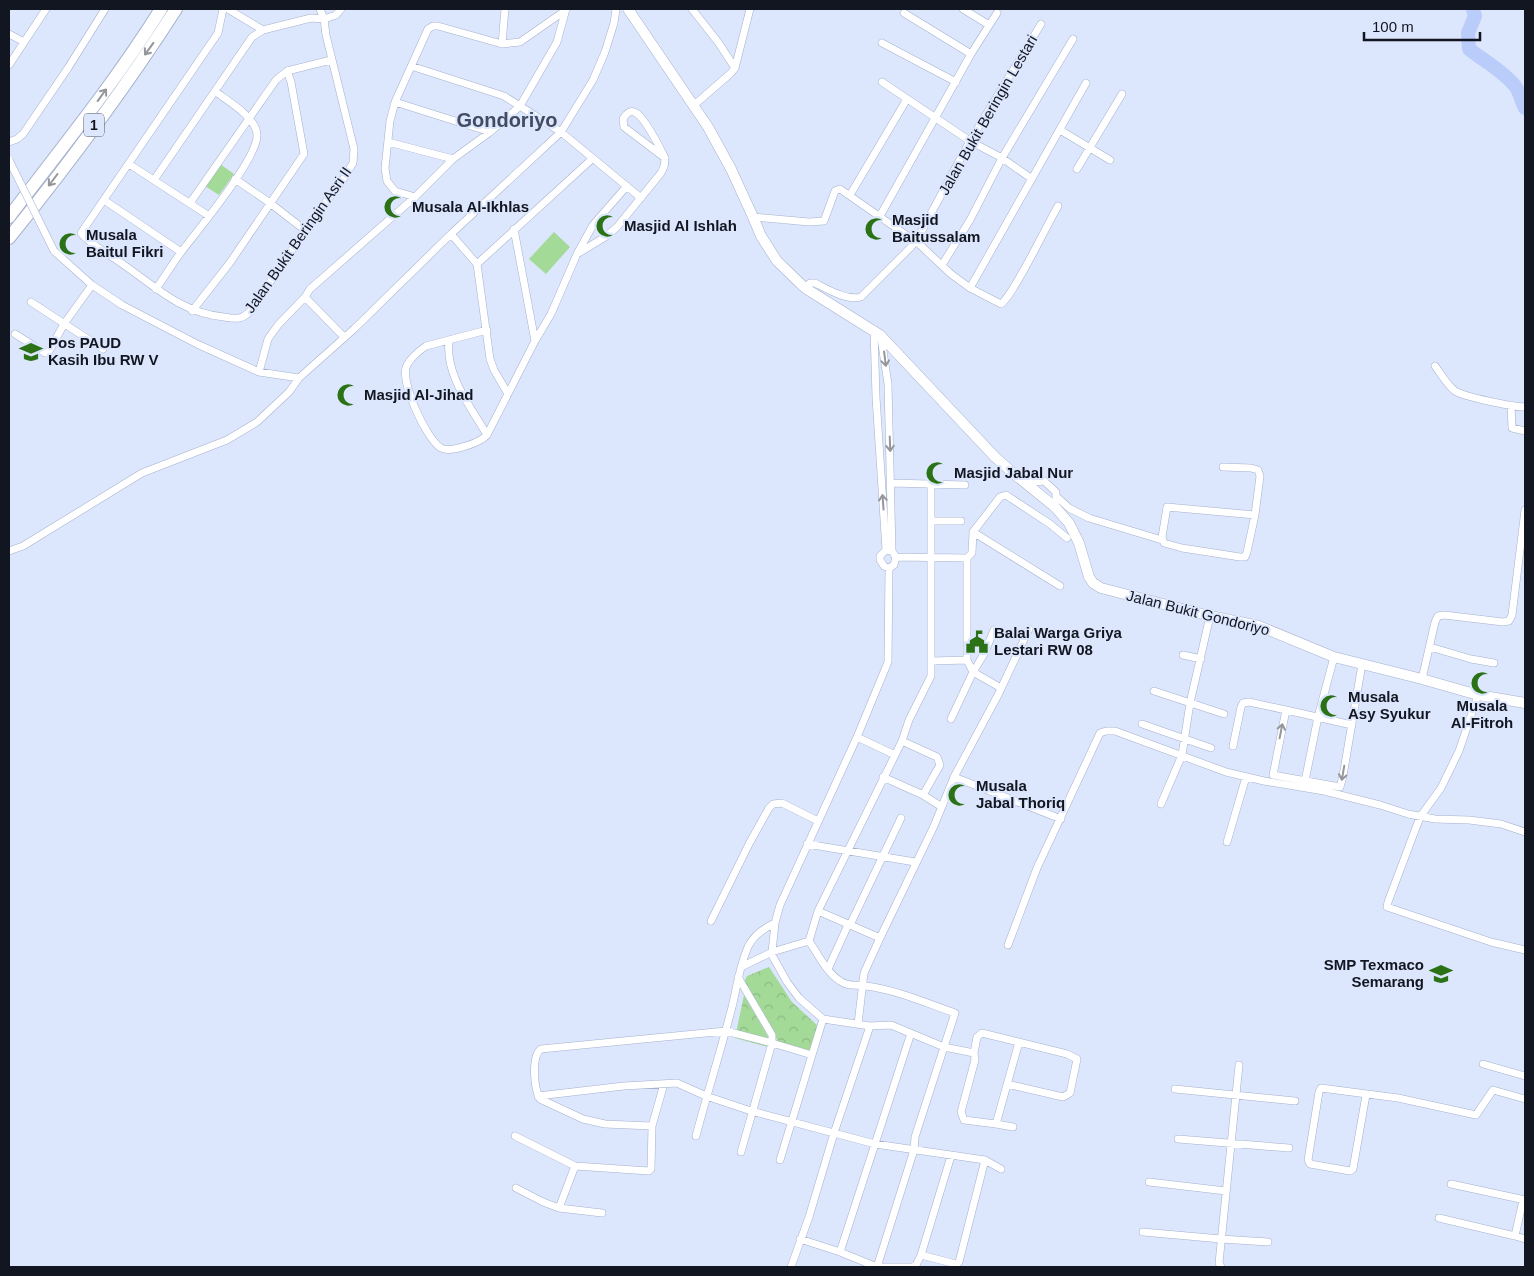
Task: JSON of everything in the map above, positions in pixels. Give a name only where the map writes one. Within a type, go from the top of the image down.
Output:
[{"type":"highway","name":"1","points":[[9,217],[73,134],[162,9]]},
{"type":"highway","name":"1","points":[[9,238],[95,124],[176,9]]},
{"type":"street","points":[[9,65],[46,9]]},
{"type":"street","points":[[9,142],[23,134],[105,9]]},
{"type":"street","points":[[223,9],[218,34],[81,231],[82,235],[156,289],[192,311],[229,264],[304,154],[291,82],[287,70]]},
{"type":"street","points":[[228,9],[263,30]]},
{"type":"street","name":"Jalan Bukit Beringin Asri II","points":[[192,311],[236,319],[244,317],[251,310],[341,183],[354,159],[354,149],[331,60],[324,19],[320,9]]},
{"type":"street","points":[[154,180],[252,37],[263,30],[311,18],[324,19],[336,15],[340,9]]},
{"type":"street","points":[[502,44],[505,9]]},
{"type":"street","points":[[415,197],[395,191],[387,181],[385,168],[390,121],[395,102],[428,29],[438,26],[502,44],[520,42],[566,9]]},
{"type":"street","points":[[259,372],[268,339],[310,289],[415,197],[453,159],[490,132],[520,106],[556,42],[566,9]]},
{"type":"street","points":[[9,551],[23,546],[142,473],[226,440],[257,422],[289,392],[299,378],[561,132],[593,80],[605,52],[614,23],[616,9]]},
{"type":"street","name":"Jalan Bukit Gondoriyo","points":[[628,9],[708,127],[727,161],[761,236],[777,261],[805,288],[877,333],[1013,473],[1025,483],[1056,502],[1075,533],[1089,577],[1093,583],[1101,588],[1118,593],[1259,626],[1334,657],[1478,695],[1525,702]]},
{"type":"street","points":[[692,9],[718,42],[735,68]]},
{"type":"street","points":[[693,106],[732,73],[735,68],[749,12],[742,9]]},
{"type":"street","points":[[963,9],[989,25]]},
{"type":"street","points":[[904,13],[971,54]]},
{"type":"street","points":[[880,216],[971,54],[997,13]]},
{"type":"street","name":"Jalan Bukit Beringin Lestari","points":[[805,288],[810,283],[815,283],[846,296],[862,297],[915,241],[970,141],[1041,24]]},
{"type":"street","points":[[9,34],[24,42]]},
{"type":"street","points":[[942,265],[970,220],[1002,158],[1073,38]]},
{"type":"street","points":[[882,43],[956,82]]},
{"type":"street","points":[[190,203],[276,80],[287,70],[331,60]]},
{"type":"street","points":[[411,66],[504,96],[561,132],[641,198]]},
{"type":"street","points":[[882,82],[970,141],[1002,158],[1032,179]]},
{"type":"street","points":[[970,288],[1086,83]]},
{"type":"street","points":[[156,289],[235,179],[254,148],[258,134],[250,118],[216,92]]},
{"type":"street","points":[[1077,169],[1122,94]]},
{"type":"street","points":[[850,195],[907,99]]},
{"type":"street","points":[[395,102],[490,132]]},
{"type":"street","points":[[577,254],[605,238],[614,230],[661,173],[665,165],[665,158],[658,144],[636,113],[630,112],[625,116],[622,123],[624,126],[665,158]]},
{"type":"street","points":[[1060,130],[1110,160]]},
{"type":"street","points":[[388,142],[453,159]]},
{"type":"street","points":[[477,264],[592,159]]},
{"type":"street","points":[[9,160],[54,251],[92,285],[122,305],[196,344],[259,372],[299,378]]},
{"type":"street","points":[[129,164],[209,216]]},
{"type":"street","points":[[235,179],[306,231]]},
{"type":"street","points":[[487,330],[426,346],[406,366],[405,374],[409,393],[420,420],[440,448],[446,450],[478,442],[487,435],[535,341],[551,314],[577,254],[597,219],[627,186]]},
{"type":"street","points":[[753,217],[809,222],[824,221],[835,191],[840,190],[915,241],[970,288],[1001,304],[1058,206]]},
{"type":"street","points":[[104,200],[181,252]]},
{"type":"street","points":[[514,229],[535,341]]},
{"type":"street","points":[[451,234],[477,264],[490,359],[508,394]]},
{"type":"street","points":[[15,334],[46,353],[92,285]]},
{"type":"street","points":[[305,297],[344,337]]},
{"type":"street","points":[[31,302],[103,349]]},
{"type":"street","points":[[877,333],[888,384],[892,483],[891,553]]},
{"type":"street","points":[[877,333],[876,398],[891,553],[894,565],[889,568]]},
{"type":"street","points":[[448,341],[447,353],[452,371],[487,435]]},
{"type":"street","points":[[1435,366],[1446,382],[1458,392],[1525,407]]},
{"type":"street","points":[[1511,405],[1512,428],[1525,431]]},
{"type":"street","points":[[1056,502],[1089,518],[1162,540],[1164,543],[1182,548],[1245,557],[1255,515],[1260,476],[1258,470],[1252,468],[1223,467]]},
{"type":"street","points":[[892,483],[965,485]]},
{"type":"street","points":[[878,1267],[914,1150],[915,1137],[955,1013],[886,989],[862,985],[848,986],[840,982],[828,969],[810,940],[818,912],[902,741],[909,720],[932,676],[931,485]]},
{"type":"street","points":[[889,568],[884,566],[880,560],[882,553],[932,558],[967,558],[972,553],[973,532],[1000,497],[1006,495],[1050,524],[1067,538]]},
{"type":"street","points":[[1162,540],[1167,508],[1255,515]]},
{"type":"street","points":[[1422,679],[1438,616],[1444,615],[1509,622],[1522,566],[1525,510]]},
{"type":"street","points":[[931,521],[961,521]]},
{"type":"street","points":[[973,532],[1060,586]]},
{"type":"street","points":[[967,558],[967,660],[973,672],[1000,688]]},
{"type":"street","points":[[889,568],[888,662],[857,737],[780,905],[775,923],[772,952],[787,982],[800,998],[823,1019],[870,1026],[891,1025],[944,1047],[974,1053]]},
{"type":"street","points":[[1161,804],[1182,755],[1183,738],[1190,703],[1210,616]]},
{"type":"street","points":[[858,1024],[864,973],[942,807],[954,777],[998,695],[1029,629]]},
{"type":"street","points":[[951,719],[994,630]]},
{"type":"street","points":[[1430,647],[1494,663]]},
{"type":"street","points":[[1183,655],[1201,659]]},
{"type":"street","points":[[1305,781],[1318,717],[1334,657]]},
{"type":"street","points":[[932,661],[967,660]]},
{"type":"street","points":[[1286,710],[1273,775],[1340,787],[1362,664]]},
{"type":"street","points":[[1154,691],[1224,714]]},
{"type":"street","points":[[1478,695],[1459,751],[1441,788],[1420,817],[1387,907],[1491,942],[1525,950]]},
{"type":"street","points":[[1233,746],[1243,703],[1249,702],[1352,724]]},
{"type":"street","points":[[1142,724],[1211,748]]},
{"type":"street","points":[[1008,945],[1037,868],[1100,734],[1106,731],[1115,731],[1226,772],[1246,777],[1324,791],[1420,817],[1501,824],[1525,832]]},
{"type":"street","points":[[857,737],[895,755]]},
{"type":"street","points":[[902,741],[938,757],[940,765],[922,795]]},
{"type":"street","points":[[883,777],[922,795],[942,807]]},
{"type":"street","points":[[954,777],[1061,819]]},
{"type":"street","points":[[1227,842],[1246,777]]},
{"type":"street","points":[[711,921],[748,844],[773,804],[782,803],[818,821]]},
{"type":"street","points":[[828,969],[901,818]]},
{"type":"street","points":[[807,844],[915,862]]},
{"type":"street","points":[[818,912],[880,938]]},
{"type":"street","points":[[696,1136],[726,1031],[738,977],[749,945],[764,927],[775,923]]},
{"type":"street","points":[[741,967],[772,952],[810,940]]},
{"type":"street","points":[[738,977],[772,1035],[772,1043],[741,1152]]},
{"type":"street","points":[[780,1160],[823,1019]]},
{"type":"street","points":[[791,1267],[809,1217],[870,1026]]},
{"type":"street","points":[[652,1126],[605,1124],[583,1119],[540,1099],[538,1096],[536,1054],[541,1049],[726,1031],[812,1055]]},
{"type":"street","points":[[840,1252],[911,1033]]},
{"type":"street","points":[[1007,1084],[1063,1097],[1070,1093],[1077,1059],[982,1033],[977,1037],[974,1053],[975,1060],[961,1112],[962,1118],[964,1120],[1013,1127]]},
{"type":"street","points":[[996,1124],[1019,1042]]},
{"type":"street","points":[[1483,1064],[1525,1076]]},
{"type":"street","points":[[1221,1267],[1218,1263],[1239,1065]]},
{"type":"street","points":[[538,1096],[624,1086],[677,1083],[706,1096],[792,1123],[875,1144],[985,1160],[1000,1169]]},
{"type":"street","points":[[515,1136],[575,1166],[649,1171],[651,1166],[652,1126],[664,1084]]},
{"type":"street","points":[[1366,1095],[1353,1169],[1350,1171],[1310,1164],[1308,1160],[1320,1090],[1322,1088],[1398,1098],[1476,1115],[1493,1090],[1525,1099]]},
{"type":"street","points":[[1175,1090],[1295,1101]]},
{"type":"street","points":[[1178,1138],[1289,1148]]},
{"type":"street","points":[[800,1239],[878,1267],[913,1267],[921,1255],[951,1156]]},
{"type":"street","points":[[921,1255],[956,1264],[959,1262],[985,1160]]},
{"type":"street","points":[[559,1208],[575,1166]]},
{"type":"street","points":[[1149,1182],[1226,1191]]},
{"type":"street","points":[[1451,1184],[1524,1200],[1515,1236]]},
{"type":"street","points":[[516,1188],[559,1208],[602,1213]]},
{"type":"street","points":[[1439,1218],[1525,1239]]},
{"type":"street","points":[[1143,1232],[1268,1242]]},
{"type":"green space","points":[[220,164],[234,174],[219,195],[205,186]]},
{"type":"green space","points":[[554,232],[570,247],[546,274],[529,259]]},
{"type":"green space","points":[[769,967],[792,1002],[818,1026],[810,1057],[783,1050],[744,982],[747,976]]},
{"type":"green space","points":[[744,995],[770,1040],[768,1047],[735,1038]]},
{"type":"waterway","points":[[1473,9],[1475,16],[1468,33],[1469,49],[1499,71],[1515,86],[1525,108]]},
{"type":"place","name":"Musala Al-Ikhlas","points":[[395,207]]},
{"type":"place","name":"Masjid Al Ishlah","points":[[607,226]]},
{"type":"place","name":"Masjid Baitussalam","points":[[876,229]]},
{"type":"place","name":"Musala Baitul Fikri","points":[[70,244]]},
{"type":"place","name":"Pos PAUD Kasih Ibu RW V","points":[[31,352]]},
{"type":"place","name":"Masjid Al-Jihad","points":[[348,395]]},
{"type":"place","name":"Masjid Jabal Nur","points":[[937,473]]},
{"type":"place","name":"Balai Warga Griya Lestari RW 08","points":[[977,642]]},
{"type":"place","name":"Musala Al-Fitroh","points":[[1482,683]]},
{"type":"place","name":"Musala Asy Syukur","points":[[1331,706]]},
{"type":"place","name":"Musala Jabal Thoriq","points":[[959,795]]},
{"type":"place","name":"SMP Texmaco Semarang","points":[[1441,974]]},
{"type":"district","name":"Gondoriyo","points":[[507,120]]}]
